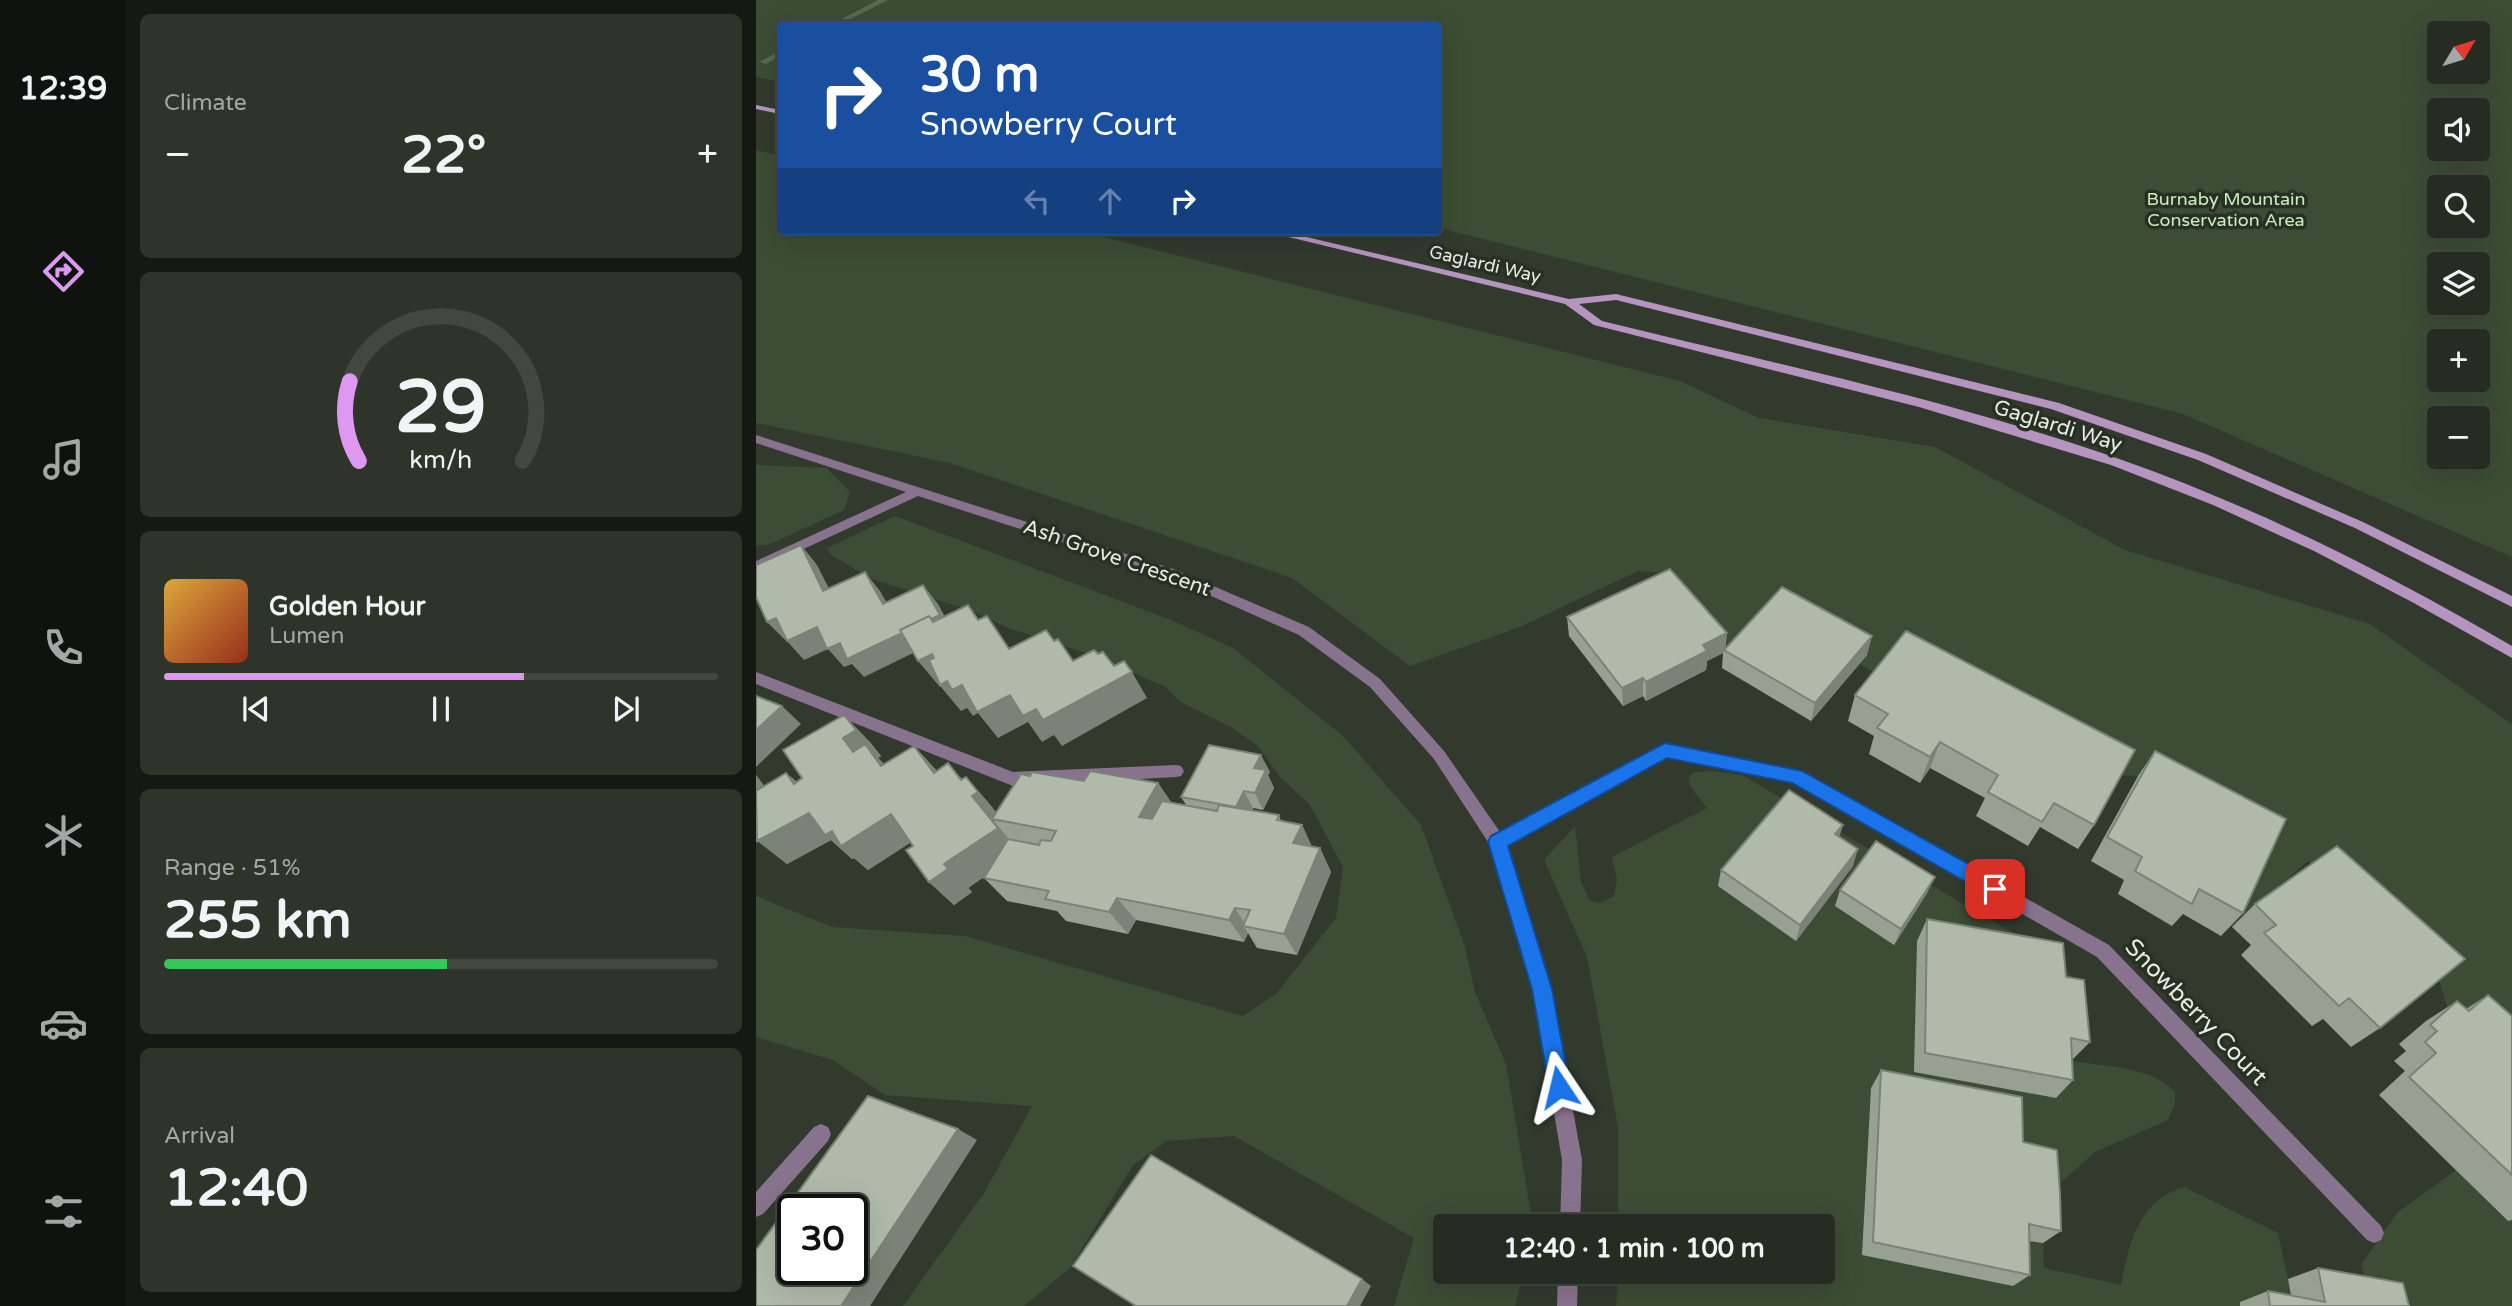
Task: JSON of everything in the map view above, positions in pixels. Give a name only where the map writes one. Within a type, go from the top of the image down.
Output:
[{"type":"main road","points":[[756,107],[777,111]]},
{"type":"main road","name":"Gaglardi Way","points":[[1286,235],[1569,302],[1616,297],[2055,406],[2202,457],[2359,525],[2512,602]]},
{"type":"main road","name":"Gaglardi Way","points":[[1569,302],[1598,323],[2004,428],[2117,463],[2243,514],[2356,567],[2452,616],[2512,653]]},
{"type":"street","name":"Ash Grove Crescent","points":[[756,439],[1171,573],[1304,631],[1375,682],[1439,755],[1497,842],[1542,989],[1572,1160],[1570,1214]]},
{"type":"street","points":[[756,566],[916,492]]},
{"type":"street","points":[[756,678],[1013,779],[1176,771]]},
{"type":"street","name":"Snowberry Court","points":[[1497,842],[1665,750],[1796,776],[2103,951],[2374,1233]]},
{"type":"street","points":[[756,1207],[821,1134]]},
{"type":"street","points":[[1567,1306],[1568,1284]]},
{"type":"green space","name":"Burnaby Mountain Conservation Area","points":[[756,0],[2512,0],[2512,557],[2183,414],[1442,229],[1442,21],[777,21],[777,81],[756,77]]},
{"type":"green space","points":[[756,150],[777,155],[777,235],[1095,235],[1680,381],[1759,418],[1935,447],[2125,550],[2370,624],[2512,724],[2512,1065],[2447,1007],[2438,976],[2308,861],[2232,927],[2138,776],[2119,775],[1882,677],[1860,664],[1866,654],[1725,652],[1675,574],[1638,571],[1520,627],[1410,666],[1292,578],[950,463],[756,423]]},
{"type":"green space","points":[[756,465],[827,468],[850,492],[844,510],[770,544],[756,546]]},
{"type":"green space","points":[[895,516],[1171,620],[1233,648],[1343,736],[1421,825],[1465,947],[1475,992],[1506,1064],[1531,1214],[1433,1214],[1433,1284],[1521,1284],[1515,1306],[1394,1306],[1414,1238],[1234,1136],[1167,1141],[1133,1165],[1070,1268],[1024,1306],[903,1306],[984,1193],[1032,1106],[885,1095],[833,1060],[756,1037],[756,896],[832,927],[965,936],[1243,1016],[1276,994],[1336,918],[1343,867],[1310,805],[1281,778],[1257,745],[1231,727],[1179,701],[1166,687],[1092,655],[1008,628],[972,611],[872,579],[831,555],[827,548]]},
{"type":"green space","points":[[1712,771],[1742,775],[2013,933],[2080,982],[2072,1061],[2141,1072],[2165,1083],[2175,1092],[2175,1103],[2168,1120],[2095,1152],[2058,1185],[2042,1208],[2044,1268],[2121,1285],[2132,1239],[2146,1213],[2156,1202],[2184,1187],[2278,1233],[2288,1279],[2369,1293],[2361,1265],[2397,1213],[2456,1170],[2507,1221],[2512,1217],[2512,1306],[1616,1306],[1618,1284],[1835,1284],[1835,1214],[1618,1214],[1618,1127],[1587,957],[1544,860],[1575,826],[1581,882],[1590,901],[1600,903],[1614,896],[1617,880],[1612,857],[1707,808],[1690,786],[1689,776],[1694,772]]},
{"type":"building","points":[[801,545],[823,591],[865,572],[883,604],[923,585],[940,615],[931,619],[929,616],[900,630],[902,633],[847,659],[840,643],[827,649],[817,627],[787,641],[776,618],[767,622],[756,597],[756,565]]},
{"type":"building","points":[[1670,569],[1727,633],[1703,645],[1707,651],[1646,682],[1643,678],[1622,688],[1567,617]]},
{"type":"building","points":[[1782,587],[1872,636],[1815,703],[1724,650]]},
{"type":"building","points":[[968,605],[978,620],[987,616],[1009,649],[1046,630],[1054,641],[1058,639],[1073,661],[1094,650],[1098,654],[1103,652],[1114,666],[1124,661],[1132,672],[1043,720],[1036,709],[1023,716],[1010,695],[977,712],[962,685],[952,690],[947,681],[940,685],[929,660],[934,658],[932,654],[918,661],[900,630],[929,616],[933,622]]},
{"type":"building","points":[[1906,631],[2135,750],[2094,825],[2054,803],[2042,822],[1988,792],[1998,775],[1940,742],[1930,757],[1877,728],[1888,714],[1855,695]]},
{"type":"building","points":[[756,696],[782,706],[756,730]]},
{"type":"building","points":[[844,715],[856,730],[843,738],[853,752],[865,744],[881,766],[914,746],[934,773],[948,763],[961,780],[966,777],[978,792],[972,796],[998,828],[944,864],[948,869],[929,882],[906,850],[913,846],[891,814],[841,846],[832,831],[825,835],[809,813],[757,841],[756,791],[786,773],[794,784],[802,778],[783,750]]},
{"type":"building","points":[[1209,745],[1261,755],[1254,768],[1266,770],[1255,793],[1244,791],[1236,807],[1181,797]]},
{"type":"building","points":[[2155,751],[2286,819],[2243,913],[2199,889],[2192,904],[2135,871],[2142,857],[2107,837]]},
{"type":"building","points":[[1090,771],[1158,783],[1139,817],[1152,819],[1162,801],[1217,811],[1219,805],[1279,815],[1277,820],[1302,825],[1293,843],[1320,848],[1284,934],[1243,926],[1250,910],[1235,908],[1229,920],[1117,898],[1109,912],[1045,899],[1049,891],[984,878],[1008,839],[1039,845],[1041,840],[1051,841],[1056,831],[992,819],[1021,774],[1030,776],[1032,772],[1084,781]]},
{"type":"building","points":[[1789,790],[1843,825],[1835,834],[1858,849],[1800,925],[1721,870]]},
{"type":"building","points":[[1876,841],[1935,877],[1901,929],[1840,890]]},
{"type":"building","points":[[2337,846],[2465,959],[2380,1028],[2349,998],[2339,1006],[2264,933],[2276,925],[2255,904]]},
{"type":"building","points":[[1927,919],[2063,943],[2066,977],[2084,980],[2090,1042],[2071,1038],[2073,1080],[1925,1053]]},
{"type":"building","points":[[2488,995],[2512,1016],[2512,1175],[2409,1077],[2436,1053],[2425,1042],[2437,1031],[2430,1025],[2457,1001],[2469,1011]]},
{"type":"building","points":[[1881,1070],[2022,1097],[2023,1142],[2057,1150],[2060,1194],[2061,1231],[2029,1224],[2030,1275],[1873,1242]]},
{"type":"building","points":[[868,1096],[958,1129],[868,1265],[868,1194],[797,1194]]},
{"type":"building","points":[[1151,1155],[1362,1279],[1347,1306],[1136,1306],[1073,1266]]},
{"type":"building","points":[[777,1221],[777,1285],[855,1285],[841,1306],[756,1306],[756,1250]]},
{"type":"building","points":[[2318,1268],[2403,1283],[2409,1306],[2270,1306],[2268,1291],[2325,1302]]},
{"type":"waterway","points":[[842,21],[884,0]]},
{"type":"waterway","points":[[763,62],[777,55]]},
{"type":"route","points":[[1559,1087],[1542,989],[1497,842],[1665,750],[1796,776],[1995,889]]}]
